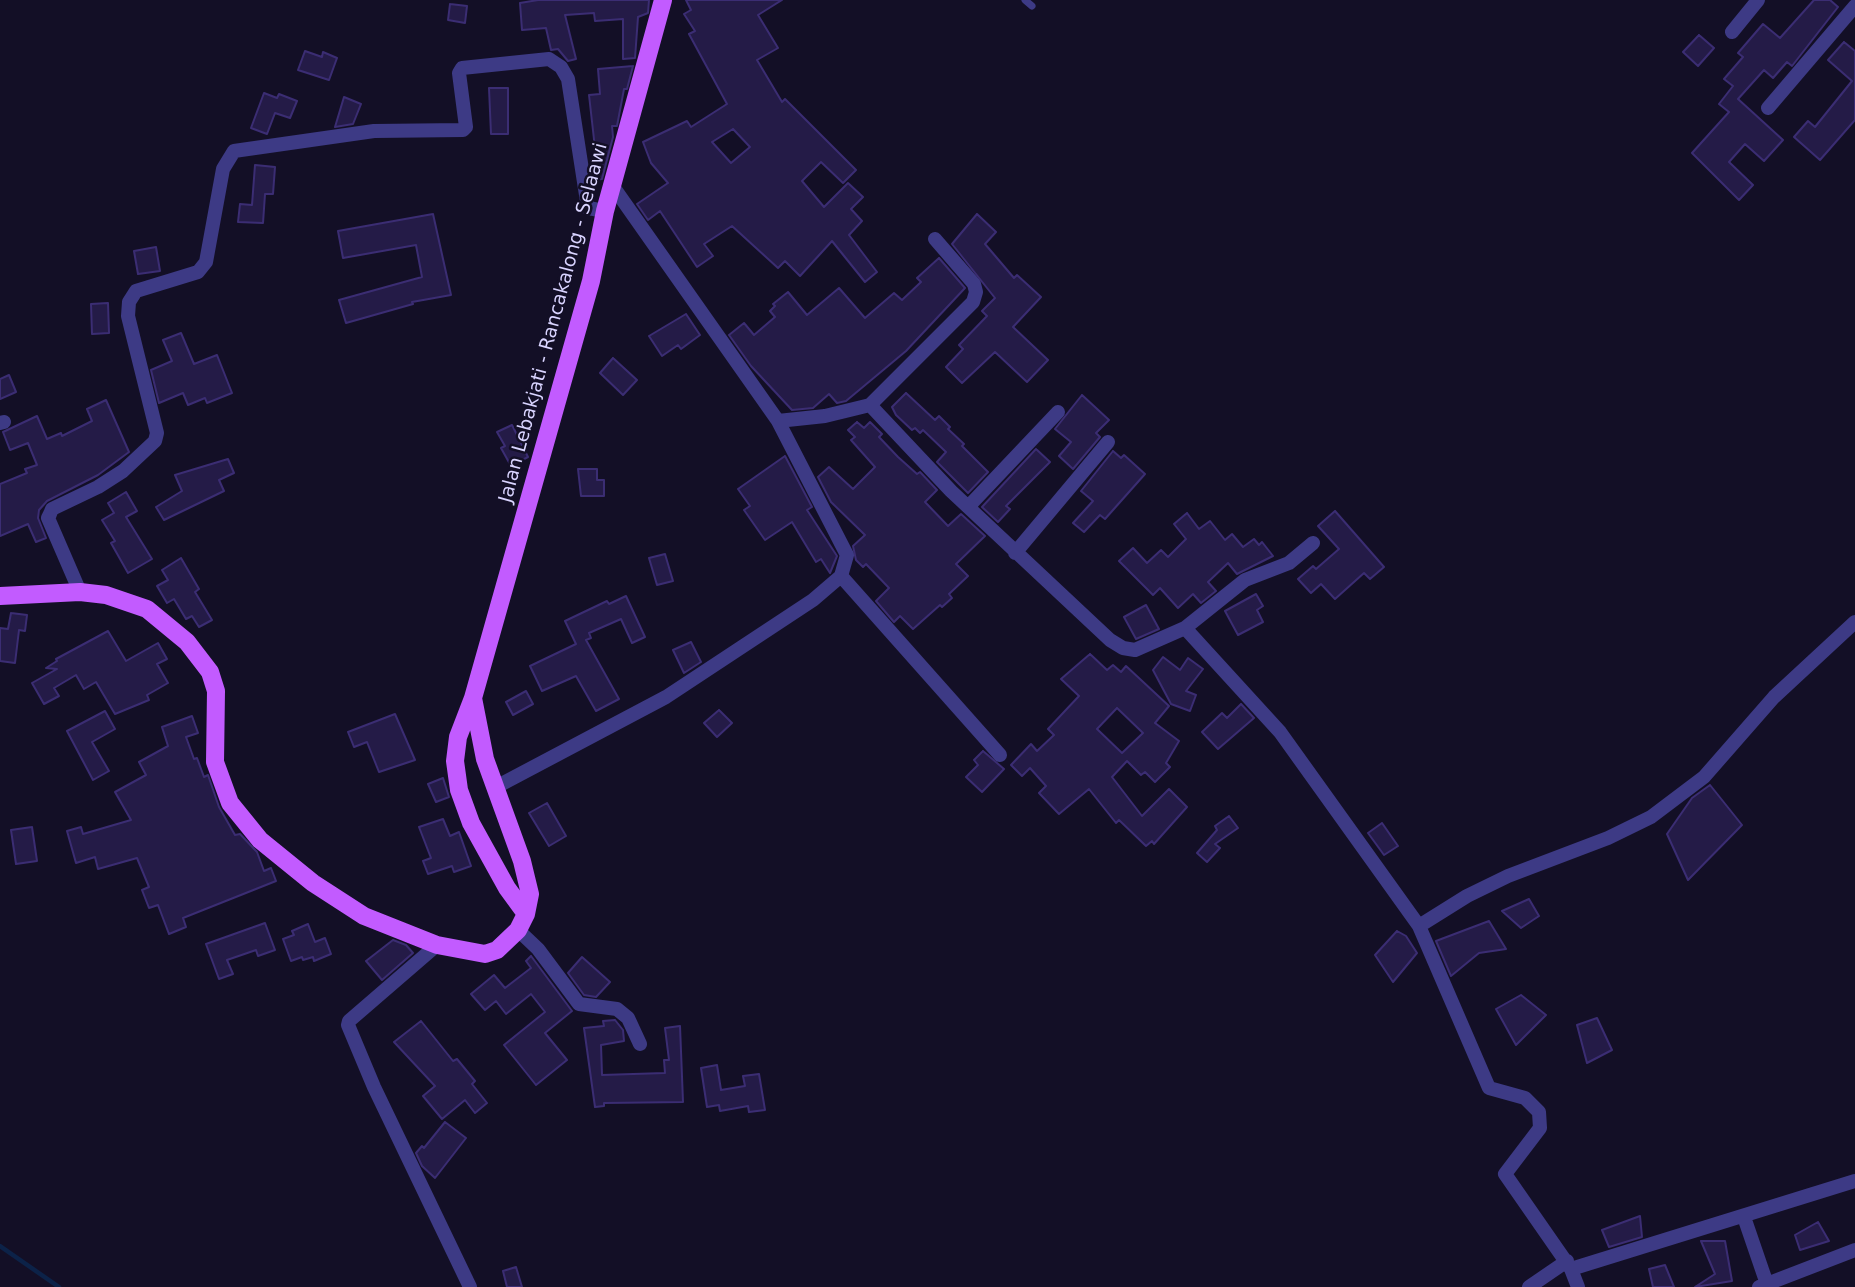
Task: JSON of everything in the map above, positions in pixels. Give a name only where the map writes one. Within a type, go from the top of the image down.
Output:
[{"type":"main road","name":"Jalan Lebakjati - Rancakalong - Selaawi","points":[[522,922],[459,790],[455,761],[458,737],[473,698],[587,294],[605,211],[663,0]]},
{"type":"main road","points":[[0,596],[80,592],[106,595],[147,609],[200,657],[210,672],[216,691],[215,762],[222,786],[242,821],[260,840],[339,901],[364,916],[437,945],[485,954],[507,943],[522,922]]},
{"type":"main road","name":"Jalan Lebakjati - Rancakalong - Selaawi","points":[[473,698],[479,737],[494,788],[528,880],[522,922]]},
{"type":"street","points":[[1732,32],[1758,0]]},
{"type":"street","points":[[1768,107],[1855,6]]},
{"type":"street","points":[[80,592],[50,523],[50,513],[52,509],[98,487],[123,471],[155,441],[158,433],[128,317],[129,302],[136,291],[164,280],[198,272],[206,262],[221,179],[234,151],[374,131],[463,130],[466,127],[458,74],[462,68],[550,59],[561,67],[568,79],[588,208],[605,211]]},
{"type":"street","points":[[494,788],[666,697],[813,600],[841,576],[847,555],[778,421],[612,185]]},
{"type":"street","points":[[778,421],[825,416],[870,405],[973,302],[976,292],[974,284],[935,239]]},
{"type":"street","points":[[870,405],[1015,553],[1122,648],[1141,649],[1185,628],[1245,580],[1289,563],[1313,543]]},
{"type":"street","points":[[968,507],[1058,412]]},
{"type":"street","points":[[1015,553],[1108,442]]},
{"type":"street","points":[[841,576],[1000,755]]},
{"type":"street","points":[[1419,926],[1467,896],[1508,876],[1608,838],[1670,803],[1704,777],[1774,697],[1855,622]]},
{"type":"street","points":[[1185,628],[1280,732],[1419,926],[1489,1088],[1525,1098],[1539,1112],[1540,1128],[1505,1174],[1529,1212],[1569,1265],[1578,1287]]},
{"type":"street","points":[[522,922],[538,949],[579,1004],[617,1009],[628,1018],[640,1044]]},
{"type":"street","points":[[437,945],[349,1021],[348,1025],[374,1087],[470,1287]]},
{"type":"street","points":[[1529,1287],[1569,1265],[1744,1217],[1772,1205],[1855,1181]]},
{"type":"street","points":[[1744,1217],[1764,1286],[1855,1250]]},
{"type":"building","points":[[538,0],[649,0],[648,13],[638,17],[635,58],[623,59],[623,19],[595,21],[594,13],[565,15],[576,59],[568,61],[558,49],[551,50],[546,28],[522,30],[520,3]]},
{"type":"building","points":[[686,0],[782,0],[758,15],[778,48],[757,60],[782,102],[785,99],[856,170],[843,183],[821,162],[802,181],[824,207],[848,183],[863,197],[851,209],[862,221],[849,235],[877,272],[865,282],[832,241],[800,276],[785,261],[778,268],[732,226],[704,244],[713,256],[697,267],[660,211],[648,220],[637,204],[668,183],[651,163],[643,142],[687,121],[691,127],[727,104],[689,34],[695,31],[684,14],[691,10]],"holes":[[[733,129],[750,147],[731,163],[712,142]]]},
{"type":"building","points":[[1814,0],[1830,0],[1838,7],[1792,66],[1787,62],[1773,78],[1764,70],[1738,99],[1783,140],[1764,161],[1745,144],[1729,162],[1753,185],[1739,200],[1692,153],[1729,112],[1719,104],[1733,86],[1724,79],[1743,57],[1738,53],[1763,24],[1780,38]]},
{"type":"building","points":[[450,4],[467,6],[465,23],[448,20]]},
{"type":"building","points":[[1699,35],[1714,48],[1698,66],[1683,52]]},
{"type":"building","points":[[1844,42],[1855,51],[1855,120],[1820,160],[1794,137],[1808,121],[1815,127],[1852,81],[1828,60]]},
{"type":"building","points":[[305,51],[322,57],[323,52],[337,58],[329,80],[298,70]]},
{"type":"building","points":[[633,66],[627,89],[624,89],[617,126],[612,126],[613,137],[602,179],[595,180],[593,157],[596,157],[589,95],[600,94],[598,69]]},
{"type":"building","points":[[489,88],[508,88],[508,134],[491,134]]},
{"type":"building","points":[[264,93],[277,98],[279,94],[297,101],[290,118],[275,113],[267,134],[251,128]]},
{"type":"building","points":[[344,97],[361,104],[353,124],[335,127]]},
{"type":"building","points":[[255,165],[275,167],[273,194],[265,194],[263,223],[238,222],[240,204],[252,205]]},
{"type":"building","points":[[433,214],[451,295],[412,302],[413,304],[346,323],[339,300],[422,277],[416,245],[343,258],[338,231]]},
{"type":"building","points":[[977,214],[996,232],[985,244],[1014,278],[1017,275],[1041,297],[1013,327],[1048,360],[1027,382],[995,352],[962,383],[946,367],[963,349],[959,345],[987,316],[982,311],[995,298],[952,244]]},
{"type":"building","points":[[156,247],[160,271],[138,274],[134,251]]},
{"type":"building","points":[[939,258],[965,288],[906,351],[846,401],[837,403],[829,394],[813,408],[792,410],[751,366],[729,335],[744,323],[754,335],[775,317],[770,311],[775,306],[773,304],[788,292],[807,315],[839,288],[865,318],[894,293],[902,300],[921,282],[917,278]]},
{"type":"building","points":[[108,303],[109,333],[92,334],[91,304]]},
{"type":"building","points":[[686,314],[700,335],[681,349],[678,345],[662,356],[649,336]]},
{"type":"building","points":[[181,333],[194,364],[217,355],[232,393],[207,403],[205,398],[188,405],[183,393],[159,403],[151,370],[172,361],[163,340]]},
{"type":"building","points":[[613,358],[637,380],[623,395],[600,373]]},
{"type":"building","points":[[9,375],[16,392],[0,399],[0,379]]},
{"type":"building","points":[[906,393],[935,420],[939,416],[964,444],[962,446],[988,472],[968,493],[937,462],[946,452],[923,430],[920,433],[915,428],[912,430],[896,415],[892,407]]},
{"type":"building","points":[[1082,395],[1109,420],[1096,433],[1100,437],[1073,469],[1059,456],[1071,442],[1055,429]]},
{"type":"building","points":[[106,400],[129,452],[98,475],[47,501],[39,510],[38,518],[46,538],[36,542],[28,524],[0,536],[0,484],[27,473],[25,469],[37,465],[28,443],[10,450],[3,432],[37,416],[47,439],[61,433],[62,436],[92,421],[87,409]]},
{"type":"building","points":[[857,422],[864,428],[870,422],[882,434],[879,437],[898,457],[917,474],[920,472],[937,490],[925,502],[948,526],[961,514],[985,536],[956,564],[968,576],[949,594],[952,598],[913,629],[900,616],[894,622],[876,601],[889,588],[866,564],[863,567],[856,560],[853,546],[865,535],[831,502],[818,477],[829,467],[853,489],[875,467],[851,440],[855,437],[848,430]]},
{"type":"building","points":[[512,425],[528,457],[511,466],[501,448],[505,446],[497,432]]},
{"type":"building","points":[[1036,449],[1050,462],[1006,506],[1010,509],[998,522],[982,507]]},
{"type":"building","points":[[1113,451],[1121,458],[1124,455],[1145,474],[1105,519],[1100,515],[1084,532],[1073,523],[1093,501],[1081,491]]},
{"type":"building","points":[[785,456],[812,507],[807,510],[837,556],[830,573],[821,559],[816,562],[792,522],[765,540],[744,510],[750,506],[738,489]]},
{"type":"building","points":[[228,459],[234,473],[219,480],[224,491],[164,520],[156,507],[182,491],[175,475]]},
{"type":"building","points":[[578,469],[597,469],[597,480],[604,480],[604,496],[581,496]]},
{"type":"building","points":[[126,492],[137,511],[126,517],[152,559],[128,573],[111,543],[115,541],[102,520],[114,513],[108,503]]},
{"type":"building","points":[[1335,511],[1384,567],[1370,579],[1364,573],[1335,599],[1321,584],[1311,593],[1298,579],[1313,566],[1316,569],[1339,549],[1318,526]]},
{"type":"building","points":[[1187,513],[1199,529],[1210,521],[1225,540],[1232,534],[1243,547],[1254,539],[1259,545],[1262,542],[1273,556],[1237,574],[1228,563],[1208,582],[1216,591],[1201,603],[1193,594],[1178,608],[1160,588],[1153,595],[1119,561],[1133,548],[1147,563],[1161,550],[1168,557],[1186,539],[1174,524]]},
{"type":"building","points":[[665,554],[673,581],[657,585],[649,558]]},
{"type":"building","points":[[181,558],[199,589],[195,592],[212,620],[199,627],[192,616],[186,619],[174,599],[167,603],[157,586],[168,580],[162,570]]},
{"type":"building","points":[[1256,594],[1263,606],[1257,610],[1263,622],[1238,635],[1225,611]]},
{"type":"building","points":[[626,596],[645,637],[632,643],[621,619],[589,633],[591,638],[586,640],[619,699],[596,711],[576,676],[542,691],[530,666],[576,644],[565,621],[607,601],[609,604]]},
{"type":"building","points":[[1146,605],[1159,629],[1136,639],[1124,617]]},
{"type":"building","points":[[11,613],[27,615],[25,631],[19,630],[15,663],[0,661],[0,628],[8,629]]},
{"type":"building","points":[[108,631],[126,661],[158,643],[167,659],[157,664],[168,683],[147,695],[149,700],[115,714],[96,682],[84,689],[76,675],[54,688],[59,696],[44,704],[32,683],[57,669],[46,668],[57,661],[56,659]]},
{"type":"building","points":[[691,642],[701,662],[684,673],[673,650]]},
{"type":"building","points":[[1090,654],[1107,670],[1113,665],[1121,672],[1126,666],[1169,706],[1155,723],[1179,741],[1166,763],[1170,767],[1155,782],[1145,772],[1141,775],[1127,761],[1112,777],[1142,816],[1169,789],[1187,807],[1154,844],[1152,841],[1146,846],[1119,820],[1116,823],[1089,789],[1059,814],[1039,793],[1046,786],[1030,768],[1022,776],[1011,765],[1031,744],[1037,751],[1054,735],[1048,729],[1079,696],[1061,679]],"holes":[[[1117,708],[1143,733],[1122,753],[1097,729]]]},
{"type":"building","points":[[1163,657],[1180,670],[1188,658],[1203,669],[1186,691],[1196,695],[1190,711],[1171,704],[1153,670]]},
{"type":"building","points":[[526,691],[533,704],[513,715],[506,702]]},
{"type":"building","points":[[1241,704],[1254,718],[1218,749],[1202,732],[1222,713],[1227,718]]},
{"type":"building","points":[[719,710],[732,723],[717,737],[704,723]]},
{"type":"building","points":[[105,711],[115,729],[92,742],[109,771],[93,780],[67,731]]},
{"type":"building","points":[[395,714],[415,760],[379,772],[367,742],[354,747],[348,732]]},
{"type":"building","points":[[192,716],[198,733],[186,737],[194,759],[197,758],[204,777],[208,775],[219,807],[235,835],[240,834],[257,852],[264,871],[271,868],[276,881],[183,918],[186,927],[169,934],[158,905],[149,908],[142,890],[149,887],[137,858],[98,869],[95,857],[76,863],[67,831],[81,827],[83,834],[131,820],[115,792],[146,775],[139,762],[168,746],[162,727]]},
{"type":"building","points":[[983,751],[1004,769],[982,792],[966,777],[978,765],[974,760]]},
{"type":"building","points":[[443,778],[449,797],[436,802],[428,784]]},
{"type":"building","points":[[1710,785],[1742,825],[1688,880],[1667,834],[1692,798]]},
{"type":"building","points":[[547,803],[566,836],[549,846],[529,813]]},
{"type":"building","points":[[1229,816],[1238,828],[1215,844],[1220,848],[1207,862],[1197,853],[1217,830],[1215,826]]},
{"type":"building","points":[[443,819],[450,836],[459,832],[471,866],[454,872],[452,866],[428,874],[423,861],[431,858],[419,827]]},
{"type":"building","points":[[1382,823],[1398,846],[1384,855],[1368,833]]},
{"type":"building","points":[[32,827],[37,861],[16,864],[11,830]]},
{"type":"building","points":[[1529,899],[1539,916],[1521,928],[1502,911]]},
{"type":"building","points":[[1489,921],[1506,949],[1479,953],[1451,976],[1436,941]]},
{"type":"building","points":[[265,923],[275,950],[258,956],[256,950],[227,960],[233,974],[219,979],[206,944]]},
{"type":"building","points":[[308,924],[315,942],[325,938],[331,954],[314,961],[313,957],[303,960],[302,957],[291,961],[283,939],[294,935],[292,931]]},
{"type":"building","points":[[1397,931],[1406,936],[1417,953],[1393,982],[1375,955]]},
{"type":"building","points":[[393,940],[406,945],[413,953],[382,980],[366,961]]},
{"type":"building","points":[[531,956],[572,1011],[545,1033],[567,1060],[536,1085],[504,1045],[545,1012],[531,994],[506,1014],[496,1001],[485,1010],[471,994],[494,975],[505,988],[531,968],[526,961]]},
{"type":"building","points":[[582,957],[610,982],[596,997],[584,995],[568,973]]},
{"type":"building","points":[[1521,995],[1546,1015],[1516,1045],[1496,1009]]},
{"type":"building","points":[[1597,1018],[1612,1050],[1587,1063],[1577,1025]]},
{"type":"building","points":[[615,1020],[623,1030],[624,1041],[601,1045],[602,1075],[665,1073],[664,1060],[669,1060],[665,1028],[680,1026],[683,1102],[604,1103],[604,1106],[595,1107],[584,1028],[604,1026],[603,1021]]},
{"type":"building","points":[[421,1021],[453,1061],[457,1059],[475,1081],[472,1084],[487,1103],[475,1113],[465,1100],[442,1119],[423,1096],[435,1086],[394,1042]]},
{"type":"building","points":[[717,1065],[721,1090],[745,1086],[743,1076],[759,1074],[765,1110],[749,1112],[748,1106],[720,1111],[719,1105],[707,1107],[701,1068]]},
{"type":"building","points":[[445,1122],[466,1138],[435,1178],[422,1166],[416,1153],[422,1146],[424,1148]]},
{"type":"building","points":[[1640,1216],[1642,1237],[1609,1247],[1602,1230]]},
{"type":"building","points":[[1818,1222],[1829,1241],[1800,1250],[1795,1235]]},
{"type":"building","points":[[1701,1241],[1725,1241],[1732,1281],[1695,1287],[1715,1274]]},
{"type":"building","points":[[1665,1265],[1674,1287],[1653,1287],[1649,1269]]},
{"type":"building","points":[[516,1267],[522,1287],[507,1287],[503,1271]]},
{"type":"waterway","points":[[0,1246],[59,1287]]}]
